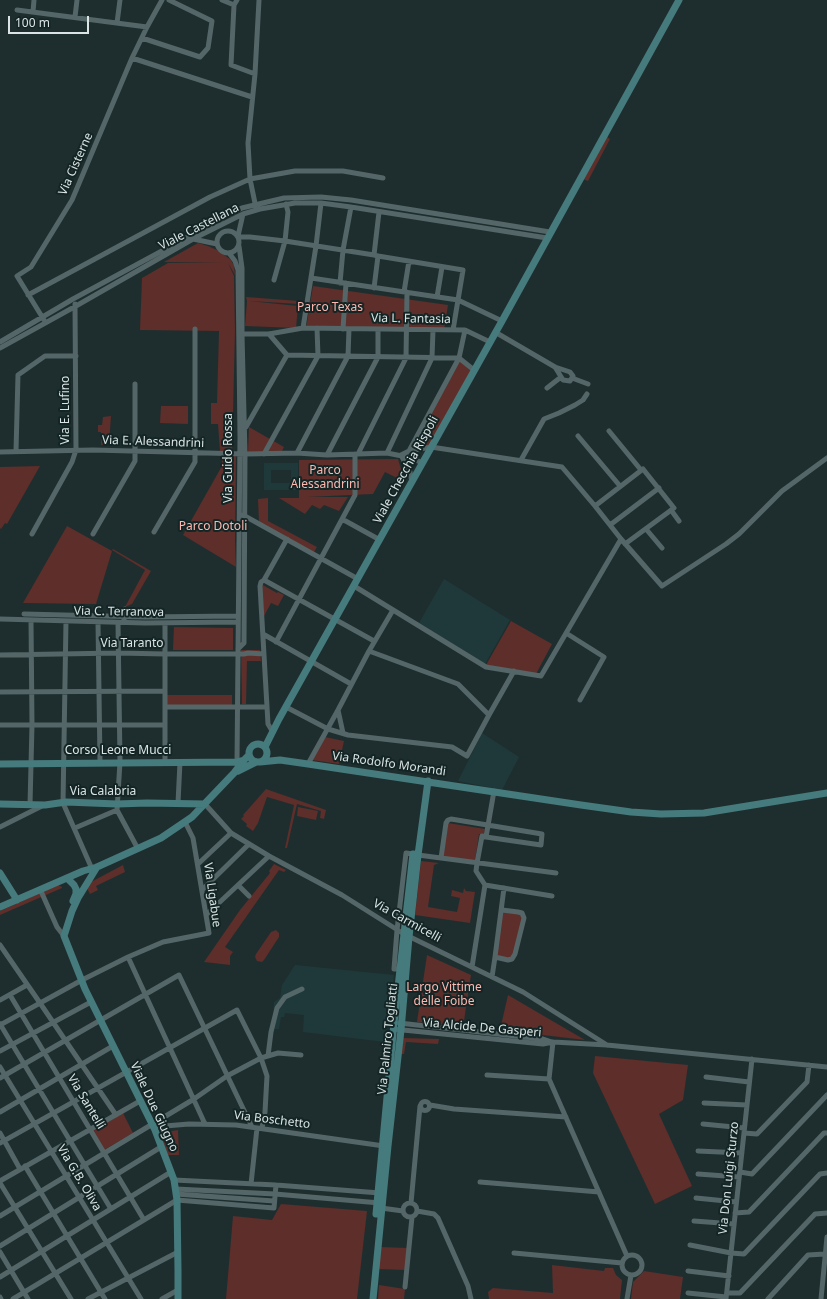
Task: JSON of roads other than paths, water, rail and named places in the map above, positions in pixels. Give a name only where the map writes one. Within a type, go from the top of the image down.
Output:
[{"type":"main road","name":"Viale Checchia Rispoli","points":[[234,773],[265,759],[266,750],[279,719],[380,540],[679,0]]},
{"type":"main road","name":"Viale Checchia Rispoli","points":[[0,907],[138,849],[161,838],[185,822],[205,804],[234,773],[250,749],[257,744],[279,719]]},
{"type":"main road","points":[[257,744],[266,750]]},
{"type":"main road","name":"Via Rodolfo Morandi","points":[[266,750],[280,760]]},
{"type":"main road","points":[[243,759],[252,759],[258,762]]},
{"type":"main road","name":"Corso Leone Mucci","points":[[0,764],[63,762],[180,762],[243,759]]},
{"type":"main road","name":"Via Rodolfo Morandi","points":[[258,762],[280,760],[631,812],[675,814],[704,813],[827,793]]},
{"type":"main road","name":"Via Palmiro Togliatti","points":[[373,1299],[380,1193],[404,969],[403,934],[428,781]]},
{"type":"main road","name":"Via Calabria","points":[[0,804],[45,805],[63,803],[117,807],[147,802],[205,804]]},
{"type":"main road","points":[[187,804],[195,814]]},
{"type":"main road","points":[[64,936],[72,911],[94,868]]},
{"type":"main road","points":[[0,873],[17,900]]},
{"type":"main road","points":[[64,936],[66,920],[76,894],[73,878],[80,873],[85,875],[87,879],[86,884]]},
{"type":"main road","points":[[67,878],[80,887],[86,884]]},
{"type":"main road","name":"Viale Due Giugno","points":[[64,936],[85,990],[152,1126],[174,1180],[176,1194],[178,1252],[178,1299]]},
{"type":"main road","name":"Via Palmiro Togliatti","points":[[369,1299],[380,1204]]},
{"type":"street","points":[[33,12],[34,0]]},
{"type":"street","points":[[75,17],[77,0]]},
{"type":"street","points":[[117,23],[120,0]]},
{"type":"street","name":"Via Cisterne","points":[[45,322],[17,276],[31,267],[72,200],[132,58],[162,0]]},
{"type":"street","points":[[142,38],[200,57],[208,48],[212,21],[169,0]]},
{"type":"street","points":[[222,0],[234,5]]},
{"type":"street","points":[[237,0],[234,5],[231,65],[255,74]]},
{"type":"street","points":[[256,211],[250,179],[248,143],[255,74],[259,0]]},
{"type":"street","points":[[18,10],[147,27]]},
{"type":"street","points":[[132,58],[252,97]]},
{"type":"street","points":[[28,296],[210,197],[250,179],[295,171],[343,171],[383,178]]},
{"type":"street","points":[[0,342],[73,299],[222,221],[242,208],[284,198],[321,197],[380,204],[549,235]]},
{"type":"street","name":"Viale Castellana","points":[[0,348],[76,306],[222,221],[243,214],[295,202],[321,203],[549,235]]},
{"type":"street","points":[[302,328],[316,246],[321,203]]},
{"type":"street","points":[[274,280],[285,241],[288,212],[286,204]]},
{"type":"street","points":[[297,453],[348,356],[343,283],[343,250],[351,207]]},
{"type":"street","points":[[374,288],[379,212]]},
{"type":"street","points":[[238,651],[244,643],[245,428],[240,334],[242,268],[238,236],[243,214]]},
{"type":"street","points":[[222,221],[224,232]]},
{"type":"street","points":[[239,246],[235,251],[229,253],[223,252],[217,244],[219,235],[230,231],[238,236],[285,241],[463,270],[453,330]]},
{"type":"street","points":[[193,239],[217,244]]},
{"type":"street","name":"Via Guido Rossa","points":[[229,253],[235,261],[238,270],[240,334],[238,707],[243,759]]},
{"type":"street","points":[[276,642],[355,495],[356,454],[406,358],[406,292],[409,261]]},
{"type":"street","points":[[437,297],[442,266]]},
{"type":"street","points":[[311,278],[458,300],[502,320]]},
{"type":"street","name":"Via E. Lufino","points":[[32,534],[72,462],[76,450],[76,306],[73,299]]},
{"type":"street","name":"Via L. Fantasia","points":[[240,334],[269,334],[302,328],[465,330],[459,358],[409,451]]},
{"type":"street","points":[[264,454],[318,356],[317,328]]},
{"type":"street","points":[[154,532],[195,462],[195,329]]},
{"type":"street","points":[[327,455],[378,357],[378,329]]},
{"type":"street","points":[[387,453],[432,358],[432,330]]},
{"type":"street","points":[[465,330],[490,342]]},
{"type":"street","points":[[495,332],[555,367],[570,372],[573,376],[572,378]]},
{"type":"street","points":[[269,334],[287,355],[459,358],[474,370]]},
{"type":"street","points":[[240,437],[287,355]]},
{"type":"street","points":[[16,451],[18,376],[45,356],[76,356]]},
{"type":"street","points":[[555,367],[563,380],[570,381],[572,378]]},
{"type":"street","points":[[547,388],[561,377]]},
{"type":"street","points":[[572,378],[588,384]]},
{"type":"street","points":[[93,534],[135,461],[136,384]]},
{"type":"street","points":[[521,460],[544,419],[575,405],[583,400],[587,394]]},
{"type":"street","points":[[354,586],[486,667],[541,676],[623,542],[646,529],[674,508],[643,469],[640,470],[609,431]]},
{"type":"street","points":[[578,436],[620,486]]},
{"type":"street","points":[[412,482],[410,472],[401,455],[409,451],[431,448],[562,467],[623,542],[662,586],[739,534],[782,490],[827,458]]},
{"type":"street","name":"Via E. Alessandrini","points":[[0,452],[76,450],[239,454],[297,453],[327,455],[387,453],[412,458],[422,463]]},
{"type":"street","points":[[595,506],[640,470]]},
{"type":"street","points":[[610,525],[659,488]]},
{"type":"street","points":[[671,510],[680,521]]},
{"type":"street","points":[[239,513],[358,579]]},
{"type":"street","points":[[342,519],[380,540]]},
{"type":"street","points":[[646,529],[662,548]]},
{"type":"street","points":[[271,729],[268,724],[260,586],[287,540]]},
{"type":"street","points":[[264,580],[374,641]]},
{"type":"street","points":[[124,609],[124,617],[121,623],[119,653],[120,762],[117,807],[138,849]]},
{"type":"street","points":[[308,764],[374,641],[393,610]]},
{"type":"street","points":[[24,614],[124,617],[238,616]]},
{"type":"street","name":"Via C. Terranova","points":[[0,619],[121,623],[238,622]]},
{"type":"street","points":[[30,805],[32,725],[31,620]]},
{"type":"street","points":[[66,621],[63,803],[94,868]]},
{"type":"street","points":[[98,622],[100,762]]},
{"type":"street","points":[[165,623],[165,762]]},
{"type":"street","points":[[566,633],[604,657],[580,700]]},
{"type":"street","points":[[263,634],[351,684]]},
{"type":"street","name":"Via Taranto","points":[[0,654],[165,654],[238,651],[264,654]]},
{"type":"street","points":[[369,651],[458,684],[488,715]]},
{"type":"street","points":[[286,707],[328,729],[343,733],[452,747],[467,756],[488,715],[514,672]]},
{"type":"street","points":[[0,692],[165,691]]},
{"type":"street","points":[[165,708],[267,707]]},
{"type":"street","points":[[338,710],[343,733]]},
{"type":"street","points":[[0,726],[165,725]]},
{"type":"street","points":[[178,804],[180,762]]},
{"type":"street","points":[[486,837],[494,791]]},
{"type":"street","name":"Via Carmicelli","points":[[205,804],[231,833],[269,856],[342,895],[403,934],[523,992],[607,1045]]},
{"type":"street","points":[[0,827],[45,805]]},
{"type":"street","points":[[75,828],[117,807]]},
{"type":"street","points":[[441,858],[446,822],[451,819],[542,834],[541,845],[482,836],[476,871],[485,885],[472,967]]},
{"type":"street","name":"Via Ligabue","points":[[0,1024],[128,957],[163,942],[209,933],[193,838],[185,822]]},
{"type":"street","points":[[198,864],[231,833]]},
{"type":"street","points":[[202,890],[249,844]]},
{"type":"street","points":[[404,969],[394,969],[403,934],[406,853],[556,873]]},
{"type":"street","points":[[206,915],[269,856]]},
{"type":"street","points":[[238,885],[249,896]]},
{"type":"street","points":[[485,885],[552,896]]},
{"type":"street","points":[[492,976],[504,888]]},
{"type":"street","name":"Viale Due Giugno","points":[[40,889],[57,927],[64,936]]},
{"type":"street","points":[[495,957],[508,960],[512,959],[516,954],[524,918],[522,913],[502,910]]},
{"type":"street","points":[[0,945],[116,1114]]},
{"type":"street","points":[[128,957],[205,1124]]},
{"type":"street","points":[[0,1078],[179,975],[227,1076],[257,1128]]},
{"type":"street","points":[[0,1000],[10,996],[27,985]]},
{"type":"street","points":[[268,1056],[276,1008],[284,997],[302,990]]},
{"type":"street","name":"Via Santelli","points":[[10,996],[144,1220]]},
{"type":"street","points":[[0,1051],[91,1002]]},
{"type":"street","points":[[2,1142],[237,1010],[261,1058],[267,1076],[265,1112],[257,1128],[251,1184]]},
{"type":"street","points":[[0,1024],[111,1209]]},
{"type":"street","name":"Via Alcide De Gasperi","points":[[398,1026],[543,1044],[553,1042],[607,1045],[827,1067]]},
{"type":"street","points":[[553,1042],[549,1079],[627,1256]]},
{"type":"street","points":[[0,1112],[113,1046]]},
{"type":"street","points":[[0,1216],[85,1164],[152,1126],[227,1076],[261,1058],[278,1053],[300,1054]]},
{"type":"street","name":"Via Don Luigi Sturzo","points":[[726,1296],[752,1059]]},
{"type":"street","points":[[703,1124],[744,1130],[756,1134],[807,1082],[809,1065]]},
{"type":"street","name":"Via G.B. Oliva","points":[[0,1067],[141,1299]]},
{"type":"street","points":[[486,1075],[549,1079]]},
{"type":"street","points":[[706,1077],[749,1082]]},
{"type":"street","points":[[698,1174],[752,1174],[827,1095]]},
{"type":"street","points":[[71,1299],[0,1182],[140,1101]]},
{"type":"street","points":[[411,1203],[420,1106],[422,1102],[424,1101],[428,1102],[430,1105],[454,1109],[566,1117]]},
{"type":"street","points":[[704,1103],[747,1105]]},
{"type":"street","name":"Via Boschetto","points":[[152,1126],[189,1124],[236,1125],[385,1146]]},
{"type":"street","points":[[735,1213],[749,1212],[824,1133],[827,1133]]},
{"type":"street","points":[[0,1134],[2,1142],[40,1191],[105,1299]]},
{"type":"street","points":[[0,1246],[161,1147]]},
{"type":"street","points":[[698,1151],[742,1153]]},
{"type":"street","points":[[0,1276],[171,1172]]},
{"type":"street","points":[[690,1245],[744,1254],[820,1174],[827,1173]]},
{"type":"street","points":[[174,1180],[276,1185],[380,1193]]},
{"type":"street","points":[[480,1182],[599,1192]]},
{"type":"street","points":[[176,1194],[274,1208],[276,1185]]},
{"type":"street","points":[[13,1299],[144,1220],[176,1194],[275,1194],[380,1204],[403,1211]]},
{"type":"street","points":[[696,1198],[736,1202]]},
{"type":"street","points":[[411,1203],[404,1206],[403,1211],[405,1216],[409,1218],[412,1217]]},
{"type":"street","points":[[411,1203],[415,1206],[417,1211]]},
{"type":"street","points":[[405,1287],[412,1217],[417,1211]]},
{"type":"street","points":[[417,1211],[434,1214],[438,1218],[468,1286],[471,1299]]},
{"type":"street","points":[[688,1294],[726,1296],[740,1293],[815,1214],[827,1213]]},
{"type":"street","points":[[694,1222],[734,1224]]},
{"type":"street","points":[[821,1299],[825,1281],[825,1254],[827,1237]]},
{"type":"street","points":[[0,1252],[28,1299]]},
{"type":"street","points":[[88,1299],[178,1252]]},
{"type":"street","points":[[514,1253],[622,1263]]},
{"type":"street","points":[[768,1299],[808,1255],[825,1254]]},
{"type":"street","points":[[627,1256],[637,1256],[641,1261],[640,1271],[630,1275],[623,1270],[622,1263],[627,1256]]},
{"type":"street","points":[[688,1271],[729,1276]]},
{"type":"street","points":[[627,1299],[630,1275]]},
{"type":"street","points":[[162,1299],[178,1290]]},
{"type":"park label","name":"Parco Texas","points":[[330,308]]},
{"type":"park label","name":"Parco Alessandrini","points":[[325,478]]},
{"type":"park label","name":"Parco Dotoli","points":[[213,527]]},
{"type":"park label","name":"Largo Vittime delle Foibe","points":[[444,995]]}]
